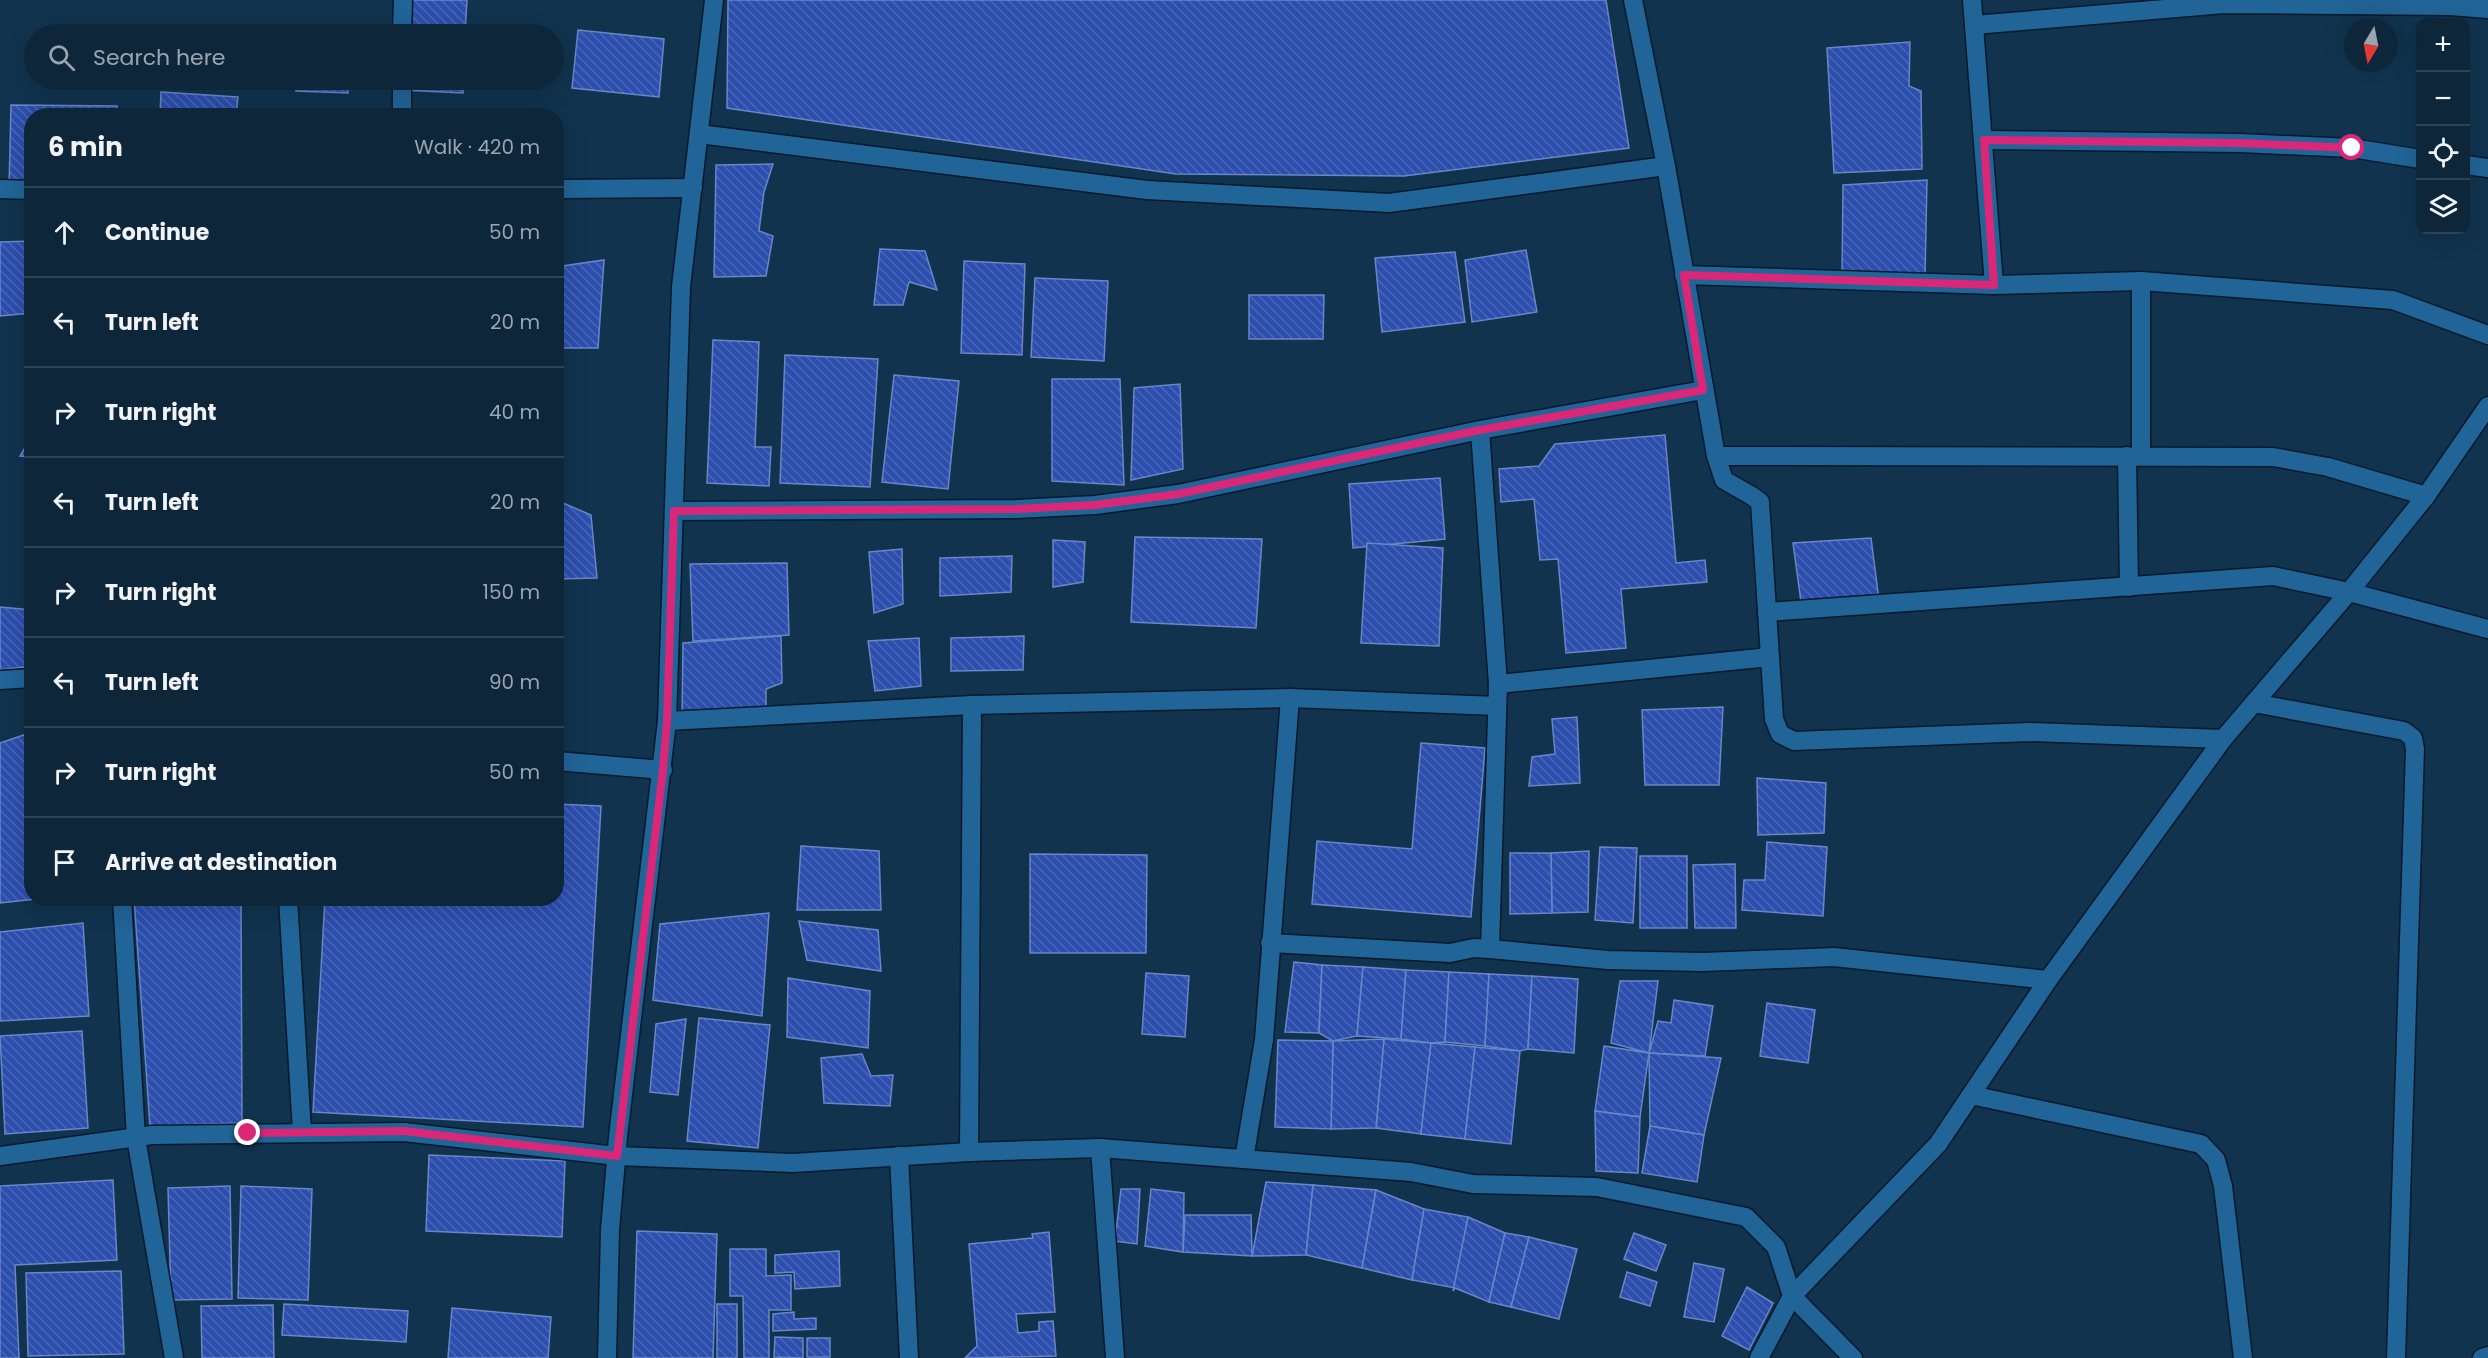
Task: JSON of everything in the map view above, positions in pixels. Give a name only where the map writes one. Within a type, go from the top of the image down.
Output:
[{"type":"street","points":[[402,24],[403,0]]},
{"type":"street","points":[[607,1358],[610,1230],[667,721],[681,287],[714,0]]},
{"type":"street","points":[[1633,0],[1666,166],[1716,456],[1724,480],[1761,502],[1774,719],[1780,734],[1794,741],[2030,732],[2223,739]]},
{"type":"street","points":[[1972,0],[1994,285]]},
{"type":"street","points":[[1974,25],[2263,2],[2450,6],[2488,9]]},
{"type":"street","points":[[402,90],[402,108]]},
{"type":"street","points":[[699,134],[1147,190],[1389,203],[1666,166]]},
{"type":"street","points":[[1984,140],[2251,143],[2352,148],[2416,158]]},
{"type":"street","points":[[2470,166],[2488,168]]},
{"type":"street","points":[[564,189],[693,188]]},
{"type":"street","points":[[0,189],[24,190]]},
{"type":"street","points":[[1684,275],[1994,285],[2141,281],[2393,300],[2488,335]]},
{"type":"street","points":[[2129,587],[2141,281]]},
{"type":"street","points":[[674,511],[1016,509],[1095,505],[1178,494],[1480,430],[1703,390]]},
{"type":"street","points":[[1759,1358],[1792,1296],[1938,1144],[2048,980],[2223,739],[2349,592],[2426,496],[2488,406]]},
{"type":"street","points":[[1480,430],[1498,684],[1490,949]]},
{"type":"street","points":[[1716,456],[2273,457],[2328,467],[2426,496]]},
{"type":"street","points":[[1767,612],[2273,576],[2349,592],[2488,629]]},
{"type":"street","points":[[1498,684],[1770,657]]},
{"type":"street","points":[[0,680],[24,678]]},
{"type":"street","points":[[667,721],[972,705],[1290,698],[1497,706]]},
{"type":"street","points":[[1244,1159],[1264,1040],[1290,698]]},
{"type":"street","points":[[2254,704],[2404,731],[2413,738],[2415,760],[2396,1358]]},
{"type":"street","points":[[969,1152],[972,705]]},
{"type":"street","points":[[564,762],[663,770]]},
{"type":"street","points":[[122,906],[136,1138],[174,1358]]},
{"type":"street","points":[[288,906],[302,1132]]},
{"type":"street","points":[[1270,943],[1450,953],[1473,948],[1608,960],[1703,962],[1834,957],[2048,980]]},
{"type":"street","points":[[1971,1095],[2201,1144],[2216,1160],[2223,1186],[2243,1358]]},
{"type":"street","points":[[0,1156],[152,1136],[404,1131],[617,1156],[793,1163],[969,1152],[1100,1148],[1411,1172],[1473,1184],[1598,1187],[1746,1217],[1776,1247],[1792,1296],[1853,1358]]},
{"type":"street","points":[[1100,1148],[1115,1358]]},
{"type":"street","points":[[899,1156],[909,1358]]},
{"type":"street","points":[[2482,1358],[2488,1356]]},
{"type":"building","points":[[403,0],[467,0],[466,24],[402,24]]},
{"type":"building","points":[[728,0],[1606,0],[1629,148],[1404,176],[1176,174],[727,108]]},
{"type":"building","points":[[578,30],[664,39],[659,97],[572,88]]},
{"type":"building","points":[[1910,42],[1909,86],[1921,91],[1922,169],[1834,173],[1827,48]]},
{"type":"building","points":[[348,90],[348,93],[296,91]]},
{"type":"building","points":[[402,90],[463,90],[463,93]]},
{"type":"building","points":[[161,92],[238,97],[237,108],[160,108]]},
{"type":"building","points":[[11,105],[117,106],[117,108],[24,108],[24,190],[9,189]]},
{"type":"building","points":[[773,164],[764,192],[759,231],[773,236],[766,276],[714,277],[716,165]]},
{"type":"building","points":[[1927,180],[1925,276],[1842,274],[1843,185]]},
{"type":"building","points":[[24,241],[24,314],[0,316],[0,242]]},
{"type":"building","points":[[880,249],[925,251],[937,290],[909,282],[903,305],[874,305]]},
{"type":"building","points":[[1526,250],[1537,312],[1472,322],[1465,260]]},
{"type":"building","points":[[1455,252],[1465,322],[1382,332],[1375,258]]},
{"type":"building","points":[[604,260],[598,348],[564,348],[564,266]]},
{"type":"building","points":[[964,261],[1025,264],[1022,355],[961,353]]},
{"type":"building","points":[[1035,278],[1108,281],[1104,361],[1031,357]]},
{"type":"building","points":[[1249,295],[1324,295],[1323,339],[1249,339]]},
{"type":"building","points":[[713,340],[759,342],[755,447],[771,447],[769,486],[707,483]]},
{"type":"building","points":[[785,355],[878,359],[870,487],[780,483]]},
{"type":"building","points":[[894,375],[959,381],[948,489],[882,482]]},
{"type":"building","points":[[1052,379],[1120,379],[1124,485],[1052,481]]},
{"type":"building","points":[[1180,384],[1183,469],[1131,480],[1134,388]]},
{"type":"building","points":[[1665,435],[1676,563],[1705,560],[1707,582],[1621,589],[1626,648],[1566,653],[1558,559],[1540,560],[1534,499],[1501,502],[1499,469],[1539,466],[1555,444]]},
{"type":"building","points":[[1440,478],[1445,539],[1353,548],[1349,484]]},
{"type":"building","points":[[564,503],[591,515],[597,578],[564,579]]},
{"type":"building","points":[[1135,537],[1262,539],[1256,628],[1131,622]]},
{"type":"building","points":[[1871,538],[1879,600],[1801,602],[1793,543]]},
{"type":"building","points":[[1053,540],[1085,542],[1083,582],[1053,587]]},
{"type":"building","points":[[1367,543],[1443,548],[1439,646],[1361,643]]},
{"type":"building","points":[[902,549],[903,604],[874,613],[869,552]]},
{"type":"building","points":[[1012,556],[1011,592],[940,596],[940,558]]},
{"type":"building","points":[[787,563],[789,635],[693,641],[690,564]]},
{"type":"building","points":[[0,607],[24,609],[24,667],[0,670]]},
{"type":"building","points":[[781,636],[782,683],[766,689],[766,716],[682,721],[683,643]]},
{"type":"building","points":[[1024,636],[1023,670],[951,671],[951,638]]},
{"type":"building","points":[[919,638],[921,686],[875,691],[868,641]]},
{"type":"building","points":[[1723,707],[1719,785],[1645,785],[1642,710]]},
{"type":"building","points":[[1577,717],[1580,783],[1529,786],[1532,757],[1555,754],[1552,719]]},
{"type":"building","points":[[24,735],[24,900],[0,903],[0,743]]},
{"type":"building","points":[[1421,743],[1485,748],[1471,917],[1312,904],[1317,841],[1412,849]]},
{"type":"building","points":[[1757,778],[1826,783],[1824,833],[1758,835]]},
{"type":"building","points":[[564,804],[601,806],[583,1127],[313,1112],[325,906],[564,906]]},
{"type":"building","points":[[1767,842],[1827,847],[1823,916],[1742,910],[1744,880],[1765,880]]},
{"type":"building","points":[[801,846],[879,851],[881,910],[797,910]]},
{"type":"building","points":[[1600,847],[1637,848],[1633,923],[1595,920]]},
{"type":"building","points":[[1589,851],[1588,912],[1552,913],[1551,853]]},
{"type":"building","points":[[1510,853],[1551,853],[1552,913],[1510,914]]},
{"type":"building","points":[[1030,854],[1147,855],[1146,953],[1030,953]]},
{"type":"building","points":[[1640,856],[1687,856],[1687,928],[1640,928]]},
{"type":"building","points":[[1735,864],[1736,928],[1695,928],[1693,865]]},
{"type":"building","points":[[135,906],[241,906],[242,1123],[150,1126]]},
{"type":"building","points":[[769,913],[762,1016],[653,1000],[660,924]]},
{"type":"building","points":[[799,921],[878,930],[881,971],[807,960]]},
{"type":"building","points":[[83,923],[89,1016],[0,1021],[0,932]]},
{"type":"building","points":[[1294,962],[1322,965],[1319,1033],[1285,1032]]},
{"type":"building","points":[[1322,965],[1363,967],[1357,1036],[1333,1041],[1319,1033]]},
{"type":"building","points":[[1363,967],[1406,970],[1401,1039],[1357,1036]]},
{"type":"building","points":[[1406,970],[1449,972],[1445,1042],[1431,1043],[1401,1039]]},
{"type":"building","points":[[1449,972],[1489,974],[1485,1046],[1445,1042]]},
{"type":"building","points":[[1146,973],[1189,976],[1185,1037],[1142,1034]]},
{"type":"building","points":[[1489,974],[1532,976],[1528,1049],[1520,1051],[1485,1046]]},
{"type":"building","points":[[1532,976],[1578,979],[1574,1053],[1528,1049]]},
{"type":"building","points":[[788,978],[870,991],[868,1048],[787,1037]]},
{"type":"building","points":[[1620,981],[1658,981],[1649,1053],[1611,1043]]},
{"type":"building","points":[[1674,1000],[1713,1006],[1705,1056],[1649,1053],[1658,1021],[1671,1023]]},
{"type":"building","points":[[1767,1003],[1815,1010],[1808,1063],[1760,1056]]},
{"type":"building","points":[[699,1018],[770,1025],[758,1148],[687,1141]]},
{"type":"building","points":[[686,1019],[678,1095],[650,1092],[656,1024]]},
{"type":"building","points":[[82,1031],[88,1128],[5,1134],[0,1036]]},
{"type":"building","points":[[1384,1039],[1431,1043],[1421,1134],[1376,1128]]},
{"type":"building","points":[[1384,1039],[1376,1128],[1331,1129],[1333,1041]]},
{"type":"building","points":[[1278,1040],[1333,1041],[1331,1129],[1275,1127]]},
{"type":"building","points":[[1431,1043],[1475,1047],[1465,1139],[1421,1134]]},
{"type":"building","points":[[1604,1046],[1649,1053],[1640,1117],[1595,1111]]},
{"type":"building","points":[[1475,1047],[1520,1051],[1511,1144],[1465,1139]]},
{"type":"building","points":[[1649,1053],[1721,1058],[1704,1135],[1650,1126]]},
{"type":"building","points":[[862,1054],[871,1076],[893,1075],[890,1106],[824,1103],[821,1058]]},
{"type":"building","points":[[1595,1111],[1640,1117],[1638,1173],[1596,1171]]},
{"type":"building","points":[[1650,1126],[1704,1135],[1697,1182],[1642,1173]]},
{"type":"building","points":[[429,1155],[565,1161],[562,1237],[426,1231]]},
{"type":"building","points":[[113,1180],[117,1260],[15,1265],[19,1358],[0,1358],[0,1186]]},
{"type":"building","points":[[1266,1182],[1313,1185],[1306,1255],[1252,1256]]},
{"type":"building","points":[[1313,1185],[1376,1190],[1362,1268],[1306,1255]]},
{"type":"building","points":[[230,1186],[232,1299],[171,1300],[168,1188]]},
{"type":"building","points":[[241,1186],[312,1189],[308,1300],[238,1298]]},
{"type":"building","points":[[1121,1189],[1140,1189],[1137,1244],[1115,1241]]},
{"type":"building","points":[[1151,1189],[1184,1193],[1183,1252],[1145,1246]]},
{"type":"building","points":[[1376,1190],[1424,1209],[1412,1280],[1362,1268]]},
{"type":"building","points":[[1424,1209],[1468,1217],[1455,1288],[1412,1280]]},
{"type":"building","points":[[1185,1215],[1251,1215],[1252,1256],[1183,1252]]},
{"type":"building","points":[[1468,1217],[1505,1233],[1489,1302],[1455,1288],[1453,1291]]},
{"type":"building","points":[[637,1231],[717,1234],[713,1358],[633,1358]]},
{"type":"building","points":[[1049,1232],[1055,1312],[1016,1314],[1018,1333],[1039,1331],[1039,1322],[1053,1321],[1056,1356],[965,1358],[977,1346],[969,1244],[1033,1238],[1032,1234]]},
{"type":"building","points":[[1505,1233],[1529,1237],[1511,1307],[1489,1302]]},
{"type":"building","points":[[1634,1233],[1666,1245],[1656,1271],[1624,1259]]},
{"type":"building","points":[[1529,1237],[1577,1249],[1559,1319],[1511,1307]]},
{"type":"building","points":[[730,1249],[766,1249],[766,1276],[791,1275],[791,1310],[769,1310],[769,1358],[744,1358],[743,1296],[730,1296]]},
{"type":"building","points":[[839,1251],[840,1286],[795,1289],[794,1272],[775,1273],[775,1255]]},
{"type":"building","points":[[1694,1263],[1724,1269],[1714,1322],[1684,1317]]},
{"type":"building","points":[[121,1271],[124,1354],[28,1356],[26,1273]]},
{"type":"building","points":[[1627,1272],[1657,1282],[1650,1306],[1620,1297]]},
{"type":"building","points":[[1747,1287],[1773,1303],[1749,1350],[1722,1336]]},
{"type":"building","points":[[284,1304],[408,1311],[406,1342],[282,1335]]},
{"type":"building","points":[[717,1304],[737,1304],[737,1358],[717,1358]]},
{"type":"building","points":[[273,1305],[274,1358],[202,1358],[201,1306]]},
{"type":"building","points":[[452,1308],[551,1317],[548,1358],[448,1358]]},
{"type":"building","points":[[794,1312],[794,1319],[816,1318],[816,1329],[773,1331],[773,1314]]},
{"type":"building","points":[[775,1337],[803,1338],[803,1358],[774,1357]]},
{"type":"building","points":[[807,1338],[830,1338],[830,1357],[807,1357]]},
{"type":"route","points":[[248,1133],[404,1131],[617,1156],[663,770],[667,721],[674,511],[1016,509],[1095,505],[1178,494],[1480,430],[1703,390],[1684,275],[1994,285],[1984,140],[2240,143],[2352,148]]}]
